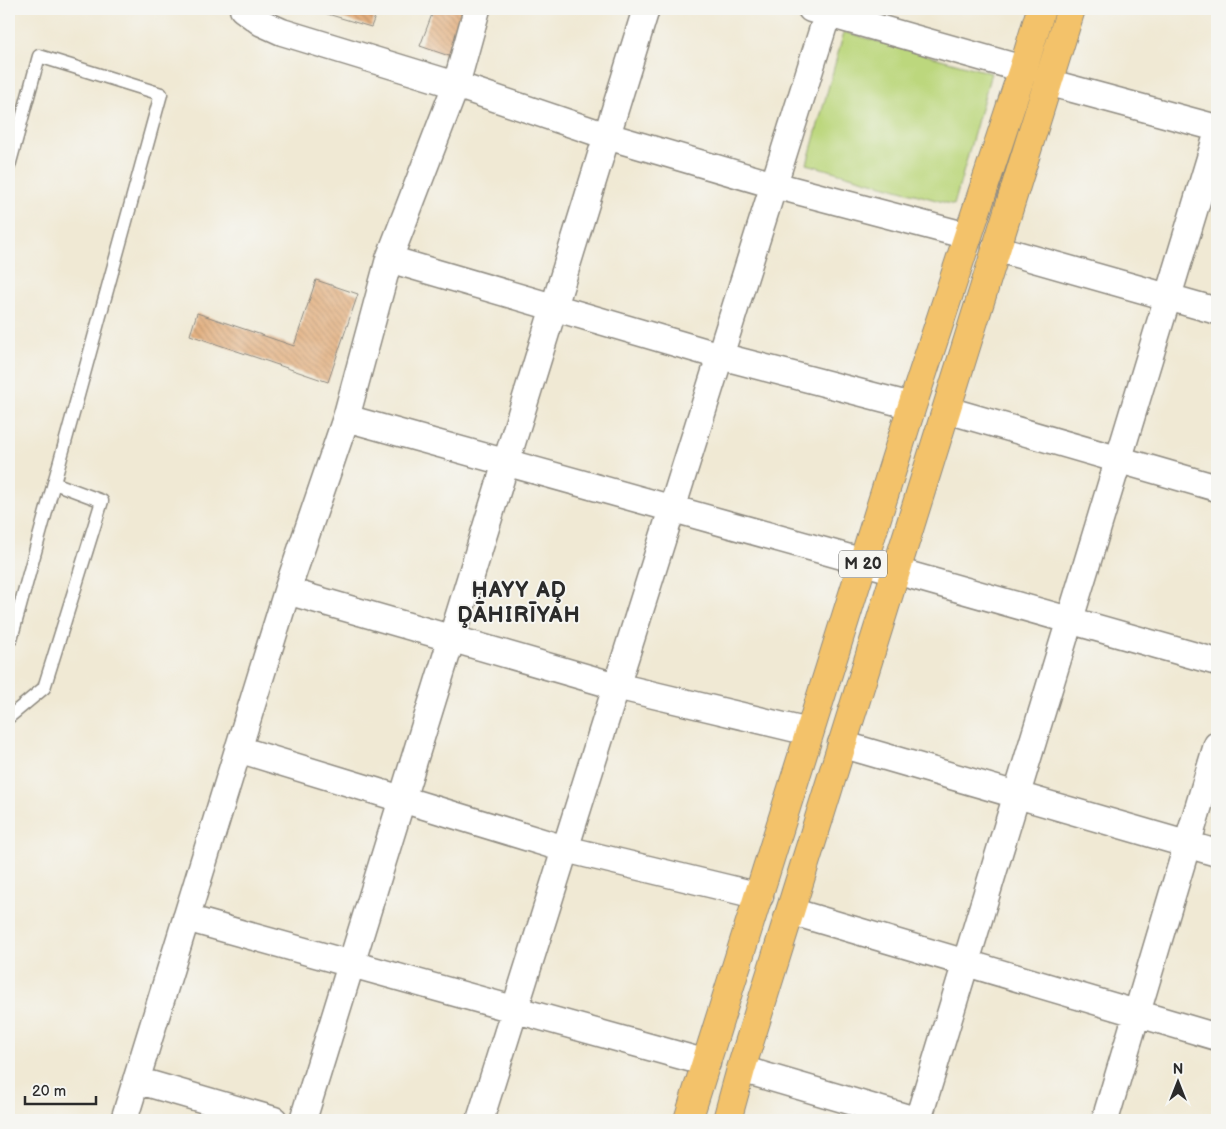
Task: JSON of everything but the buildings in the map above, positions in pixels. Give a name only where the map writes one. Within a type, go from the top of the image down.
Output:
[{"type":"main road","name":"M 20","points":[[688,1120],[760,896],[809,732],[912,406],[1023,70],[1041,9]]},
{"type":"main road","name":"M 20","points":[[727,1120],[741,1069],[895,571],[947,410],[995,248],[1071,9]]},
{"type":"street","points":[[244,9],[262,23],[282,32],[456,85],[607,136],[774,185],[968,236]]},
{"type":"street","points":[[124,1120],[286,591],[346,418],[389,259],[456,85],[477,9]]},
{"type":"street","points":[[303,1120],[646,9]]},
{"type":"street","points":[[480,1120],[774,185],[822,10],[1023,70]]},
{"type":"street","points":[[1047,82],[1217,128]]},
{"type":"street","points":[[918,1120],[1217,135]]},
{"type":"street","points":[[995,248],[1217,310]]},
{"type":"street","points":[[389,259],[720,356],[912,406]]},
{"type":"street","points":[[947,410],[1217,488]]},
{"type":"street","points":[[346,418],[1217,662]]},
{"type":"street","points":[[286,591],[616,686],[809,732]]},
{"type":"street","points":[[842,744],[1217,853]]},
{"type":"street","points":[[1104,1120],[1217,745]]},
{"type":"street","points":[[238,749],[565,849],[760,896]]},
{"type":"street","points":[[790,911],[1217,1037]]},
{"type":"street","points":[[186,918],[707,1064]]},
{"type":"street","points":[[741,1069],[915,1120]]},
{"type":"street","points":[[136,1080],[274,1120]]},
{"type":"lane","points":[[9,166],[39,56],[161,94],[11,638],[9,638]]},
{"type":"lane","points":[[9,717],[44,688],[102,501],[54,483]]},
{"type":"green space","points":[[844,32],[991,73],[954,205],[807,164]]},
{"type":"district","name":"ḨAYY AḐ ḐĀHIRĪYAH","points":[[519,602]]}]
